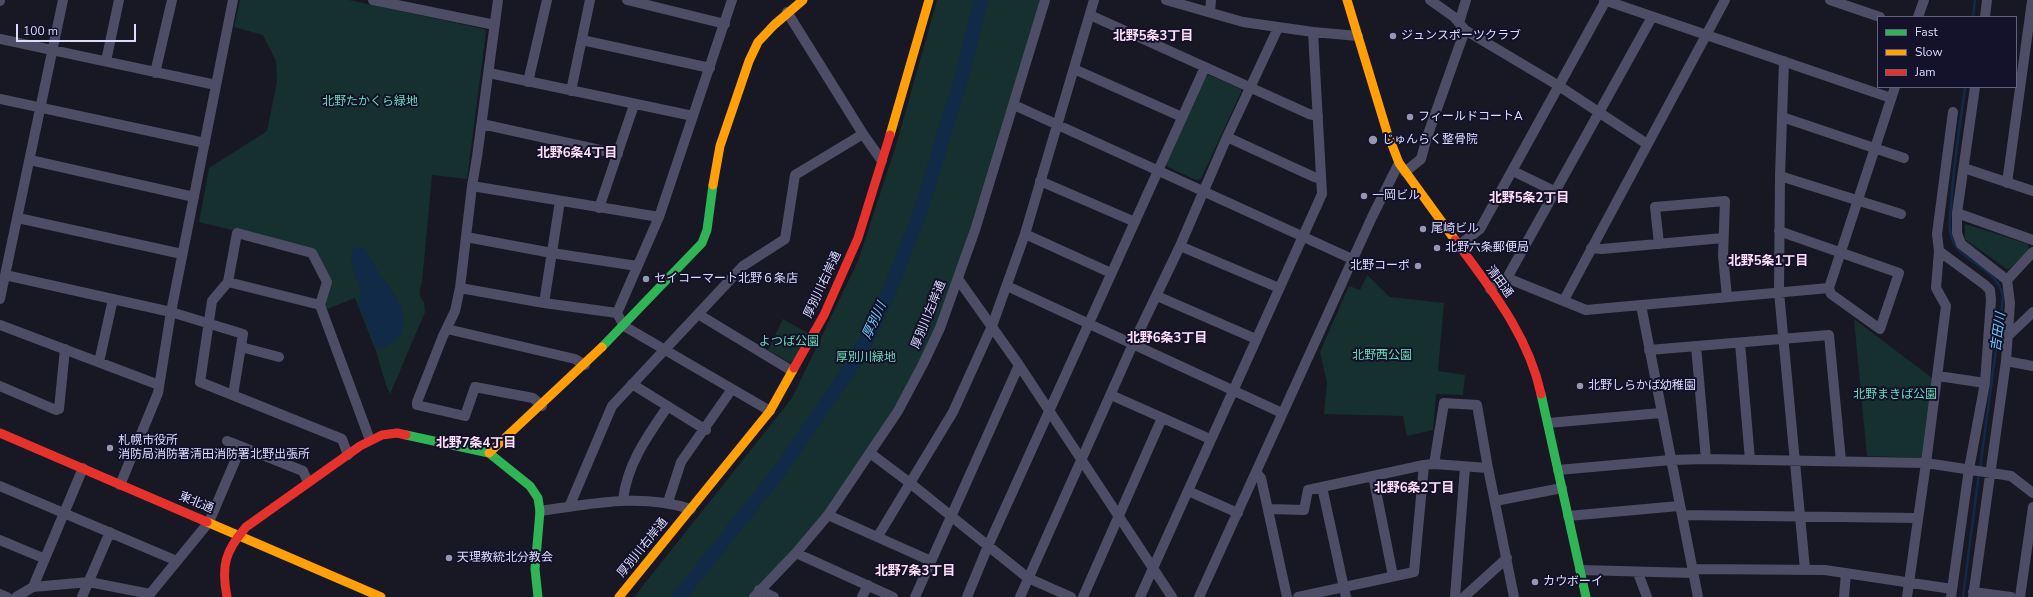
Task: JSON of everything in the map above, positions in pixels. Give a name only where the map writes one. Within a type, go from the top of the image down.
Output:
[{"type":"street","points":[[0,299],[42,108],[52,50],[63,0]]},
{"type":"street","points":[[106,61],[119,0]]},
{"type":"street","points":[[155,73],[172,0]]},
{"type":"street","points":[[120,484],[158,393],[182,254],[233,0]]},
{"type":"street","points":[[373,0],[495,25]]},
{"type":"street","points":[[498,0],[482,124],[472,186],[460,288],[455,311],[447,329],[442,336],[417,405],[465,416],[475,387],[533,398],[542,406]]},
{"type":"street","points":[[528,82],[546,0]]},
{"type":"street","points":[[571,91],[590,0]]},
{"type":"street","points":[[627,0],[725,24]]},
{"type":"street","points":[[617,313],[658,217],[732,0]]},
{"type":"street","points":[[489,453],[585,365],[624,326],[702,242],[707,230],[715,169],[720,146],[749,61],[758,42],[787,12],[803,0]]},
{"type":"street","name":"厚別川右岸通","points":[[619,597],[770,411],[824,315],[858,238],[929,0]]},
{"type":"street","name":"厚別川左岸通","points":[[756,594],[796,553],[828,515],[898,411],[923,364],[940,328],[976,230],[1045,0]]},
{"type":"street","points":[[878,536],[953,412],[992,326],[1025,234],[1094,0]]},
{"type":"street","points":[[1166,0],[1243,22],[1278,28],[1358,36]]},
{"type":"street","points":[[1210,12],[1212,0]]},
{"type":"street","name":"清田通","points":[[1347,0],[1387,132],[1399,163],[1490,290],[1509,314],[1528,350],[1540,388],[1586,597]]},
{"type":"street","points":[[1430,0],[1454,17],[1462,26],[1600,112],[1647,144]]},
{"type":"street","points":[[1405,172],[1421,159],[1426,136],[1462,26],[1466,0]]},
{"type":"street","points":[[1458,246],[1480,229],[1605,0],[1891,98]]},
{"type":"street","points":[[1564,300],[1725,0]]},
{"type":"street","points":[[1830,0],[1877,16]]},
{"type":"street","points":[[1918,16],[1924,0]]},
{"type":"street","points":[[1985,16],[1987,0]]},
{"type":"street","points":[[2007,183],[2031,1]]},
{"type":"street","points":[[787,12],[862,134],[882,161]]},
{"type":"street","points":[[1090,15],[1309,114],[1318,116]]},
{"type":"street","points":[[1490,290],[1507,278],[1652,17]]},
{"type":"street","points":[[1020,597],[1133,344],[1180,246],[1227,137],[1278,28]]},
{"type":"street","points":[[1140,597],[1210,439],[1322,194],[1313,32]]},
{"type":"street","points":[[0,39],[216,85]]},
{"type":"street","points":[[582,40],[710,68]]},
{"type":"street","points":[[1784,61],[1780,176],[1779,292],[1805,569]]},
{"type":"street","points":[[968,597],[988,546],[1205,67]]},
{"type":"street","points":[[1074,68],[1182,117]]},
{"type":"street","points":[[489,73],[634,105],[693,116]]},
{"type":"street","points":[[1779,231],[1840,252],[1899,273],[1880,329],[1831,294],[1829,288],[1840,252],[1858,200],[1874,148],[1895,88]]},
{"type":"street","points":[[1975,88],[1957,213],[1956,233],[1961,244],[2007,280],[2010,303],[2006,362],[1992,472],[1973,594],[2011,597]]},
{"type":"street","points":[[0,99],[205,143]]},
{"type":"street","points":[[599,208],[634,105]]},
{"type":"street","points":[[1014,105],[1352,259]]},
{"type":"street","points":[[1906,597],[1926,464],[1946,306],[1936,288],[1939,251],[1937,234],[1954,112]]},
{"type":"street","points":[[1782,117],[1904,158]]},
{"type":"street","points":[[482,124],[618,154]]},
{"type":"street","points":[[570,507],[612,406],[743,266],[785,239],[795,175],[862,134]]},
{"type":"street","points":[[1227,137],[1321,179]]},
{"type":"street","points":[[30,160],[194,197]]},
{"type":"street","points":[[1199,597],[1257,473],[1282,413],[1352,259],[1399,163]]},
{"type":"street","points":[[1964,168],[2033,191]]},
{"type":"street","points":[[1513,171],[1556,192]]},
{"type":"street","points":[[1780,176],[1900,214]]},
{"type":"street","points":[[1040,181],[1135,222]]},
{"type":"street","points":[[472,186],[560,202],[658,217]]},
{"type":"street","points":[[1659,244],[1655,208],[1725,201],[1723,238],[1726,297]]},
{"type":"street","points":[[544,303],[560,202]]},
{"type":"street","points":[[1957,213],[2033,240]]},
{"type":"street","points":[[18,218],[182,254]]},
{"type":"street","points":[[348,455],[342,439],[200,382],[212,300],[228,282],[237,233],[312,253],[327,282],[320,305],[370,440]]},
{"type":"street","points":[[1025,234],[1111,273]]},
{"type":"street","points":[[466,237],[552,254],[637,266]]},
{"type":"street","points":[[1591,248],[1602,250],[1723,238]]},
{"type":"street","points":[[1180,246],[1279,288]]},
{"type":"street","points":[[1580,570],[1638,573],[1805,569],[1908,582],[1952,593],[1969,470],[1985,383],[1991,313],[1990,290],[1939,251]]},
{"type":"street","points":[[2007,280],[2033,252]]},
{"type":"street","points":[[5,275],[171,312],[243,334],[233,396]]},
{"type":"street","points":[[1507,278],[1586,310],[1829,288]]},
{"type":"street","points":[[958,279],[1019,366],[1172,597]]},
{"type":"street","points":[[228,282],[320,305]]},
{"type":"street","points":[[1007,286],[1282,413]]},
{"type":"street","points":[[460,288],[544,303],[617,313]]},
{"type":"street","points":[[1157,296],[1256,339]]},
{"type":"street","points":[[99,362],[113,299]]},
{"type":"street","points":[[1640,305],[1698,597]]},
{"type":"street","points":[[2008,336],[2033,312]]},
{"type":"street","points":[[617,313],[624,326],[770,411]]},
{"type":"street","points":[[698,314],[792,371]]},
{"type":"street","points":[[0,325],[159,385]]},
{"type":"street","points":[[447,329],[574,359],[585,365]]},
{"type":"street","points":[[1649,350],[1829,335],[1841,461]]},
{"type":"street","points":[[1740,343],[1750,460]]},
{"type":"street","points":[[1696,346],[1706,459]]},
{"type":"street","points":[[241,347],[280,357]]},
{"type":"street","points":[[0,386],[56,410],[59,409],[65,349]]},
{"type":"street","points":[[2006,362],[2033,366]]},
{"type":"street","points":[[915,597],[1019,366]]},
{"type":"street","points":[[1938,376],[1985,383]]},
{"type":"street","points":[[632,384],[706,430]]},
{"type":"street","points":[[668,502],[681,462],[706,430],[732,389]]},
{"type":"street","points":[[1111,395],[1210,439]]},
{"type":"street","points":[[1434,464],[1444,403],[1477,405],[1514,597]]},
{"type":"street","points":[[623,500],[624,486],[642,443],[668,406]]},
{"type":"street","points":[[1548,423],[1661,413]]},
{"type":"street","points":[[1084,597],[1162,418]]},
{"type":"street","name":"東北通","points":[[0,433],[381,597]]},
{"type":"street","points":[[227,597],[224,584],[224,560],[232,542],[246,527],[308,482],[370,440],[382,435],[397,433],[489,453],[530,486],[538,498],[540,511],[535,569],[538,597]]},
{"type":"street","points":[[227,441],[304,471],[308,482]]},
{"type":"street","points":[[16,597],[32,587],[89,582],[150,594],[209,522],[241,447]]},
{"type":"street","points":[[870,453],[910,483],[1028,578],[1071,597]]},
{"type":"street","points":[[1558,470],[1671,460],[1706,459],[1926,464],[1992,472],[2011,476],[2033,493]]},
{"type":"street","points":[[1269,508],[1304,510],[1308,490],[1424,465],[1434,464],[1488,468]]},
{"type":"street","points":[[1298,597],[1414,572],[1424,465]]},
{"type":"street","points":[[1455,597],[1465,467]]},
{"type":"street","points":[[32,587],[43,558],[83,468]]},
{"type":"street","points":[[1257,473],[1261,478],[1269,508],[1287,597]]},
{"type":"street","points":[[1373,476],[1393,576]]},
{"type":"street","points":[[0,486],[177,561]]},
{"type":"street","points":[[1322,487],[1346,597]]},
{"type":"street","points":[[1495,502],[1562,488]]},
{"type":"street","points":[[1188,491],[1238,513]]},
{"type":"street","points":[[540,511],[623,500],[668,502],[691,509]]},
{"type":"street","points":[[2020,597],[2033,507]]},
{"type":"street","points":[[1568,516],[1681,511],[1800,518],[1917,518]]},
{"type":"street","points":[[828,515],[878,536],[931,561]]},
{"type":"street","points":[[82,597],[110,532]]},
{"type":"street","points":[[0,540],[43,558]]},
{"type":"street","points":[[796,553],[894,597]]},
{"type":"street","points":[[1464,597],[1507,558]]},
{"type":"street","points":[[1638,573],[1647,597]]},
{"type":"street","points":[[1844,597],[1846,573]]},
{"type":"street","points":[[862,597],[868,585]]},
{"type":"street","points":[[0,594],[7,597]]},
{"type":"street","points":[[756,594],[774,597]]},
{"type":"green space","name":"北野たかくら緑地","points":[[240,0],[349,0],[484,29],[486,32],[467,179],[432,175],[420,290],[420,295],[424,302],[425,312],[390,394],[376,351],[355,298],[327,309],[324,304],[330,281],[314,250],[199,222],[209,168],[267,131],[277,82],[276,61],[263,35],[234,27]]},
{"type":"green space","name":"厚別川緑地","points":[[937,0],[1040,0],[960,261],[942,314],[909,385],[829,509],[789,557],[749,597],[634,597],[792,398],[858,261],[897,142]]},
{"type":"green space","points":[[1209,75],[1241,89],[1241,92],[1201,179],[1196,180],[1168,167],[1166,163],[1206,76]]},
{"type":"green space","points":[[1965,224],[2028,244],[2029,250],[2008,270],[1965,239]]},
{"type":"green space","name":"北野西公園","points":[[1367,275],[1390,297],[1444,303],[1438,371],[1465,375],[1463,395],[1436,394],[1433,430],[1407,436],[1403,416],[1324,414],[1327,383],[1320,352],[1349,286],[1360,290]]},
{"type":"green space","name":"よつば公園","points":[[783,319],[811,335],[794,365],[768,350]]},
{"type":"green space","name":"北野まきば公園","points":[[1854,319],[1932,378],[1923,458],[1867,456]]},
{"type":"water","points":[[355,247],[364,248],[400,304],[403,314],[404,323],[402,332],[394,341],[381,349],[377,348],[358,303],[360,290],[352,261],[352,254]]},
{"type":"waterway","name":"厚別川","points":[[679,597],[781,469],[845,376],[866,341],[890,289],[921,210],[963,72],[981,0]]},
{"type":"waterway","name":"吉田川","points":[[1973,16],[1975,0]]},
{"type":"waterway","name":"吉田川","points":[[1965,88],[1953,176],[1950,231],[1952,239],[1963,254],[1988,272],[1995,280],[2000,288],[2003,298],[1980,468]]},
{"type":"waterway","name":"吉田川","points":[[1963,597],[1979,473]]},
{"type":"traffic: fast","points":[[602,347],[702,243],[707,230],[713,185]]},
{"type":"traffic: fast","points":[[1541,394],[1586,597]]},
{"type":"traffic: fast","points":[[406,435],[489,453],[530,486],[538,498],[540,511],[535,569],[538,597]]},
{"type":"traffic: slow","points":[[713,185],[720,146],[749,61],[758,42],[774,25],[803,0]]},
{"type":"traffic: slow","points":[[890,135],[929,0]]},
{"type":"traffic: slow","points":[[1347,0],[1387,132],[1399,163],[1455,240]]},
{"type":"traffic: slow","points":[[489,453],[602,347]]},
{"type":"traffic: slow","points":[[619,597],[770,411],[794,368]]},
{"type":"traffic: slow","points":[[207,522],[381,597]]},
{"type":"traffic: jam","points":[[794,368],[824,315],[858,238],[890,135]]},
{"type":"traffic: jam","points":[[1455,240],[1506,312],[1527,351],[1541,394]]},
{"type":"traffic: jam","points":[[0,433],[207,522]]},
{"type":"traffic: jam","points":[[227,597],[224,576],[226,559],[233,544],[246,527],[360,446],[382,435],[397,433],[406,435]]},
{"type":"place","name":"ジュンスポーツクラブ","points":[[1393,36]]},
{"type":"place","name":"フィールドコートA","points":[[1410,117]]},
{"type":"place","name":"じゅんらく整骨院","points":[[1373,140]]},
{"type":"place","name":"一岡ビル","points":[[1364,196]]},
{"type":"place","name":"尾崎ビル","points":[[1423,229]]},
{"type":"place","name":"北野六条郵便局","points":[[1437,248]]},
{"type":"place","name":"北野コーポ","points":[[1418,266]]},
{"type":"place","name":"セイコーマート北野６条店","points":[[646,279]]},
{"type":"place","name":"北野しらかば幼稚園","points":[[1580,386]]},
{"type":"place","name":"札幌市役所 消防局消防署清田消防署北野出張所","points":[[110,448]]},
{"type":"place","name":"天理教統北分教会","points":[[449,558]]},
{"type":"place","name":"カウボーイ","points":[[1535,582]]},
{"type":"district","name":"北野5条3丁目","points":[[1153,37]]},
{"type":"district","name":"北野6条4丁目","points":[[577,154]]},
{"type":"district","name":"北野5条2丁目","points":[[1529,199]]},
{"type":"district","name":"北野5条1丁目","points":[[1768,262]]},
{"type":"district","name":"北野6条3丁目","points":[[1167,339]]},
{"type":"district","name":"北野7条4丁目","points":[[476,444]]},
{"type":"district","name":"北野6条2丁目","points":[[1414,489]]},
{"type":"district","name":"北野7条3丁目","points":[[915,572]]}]
